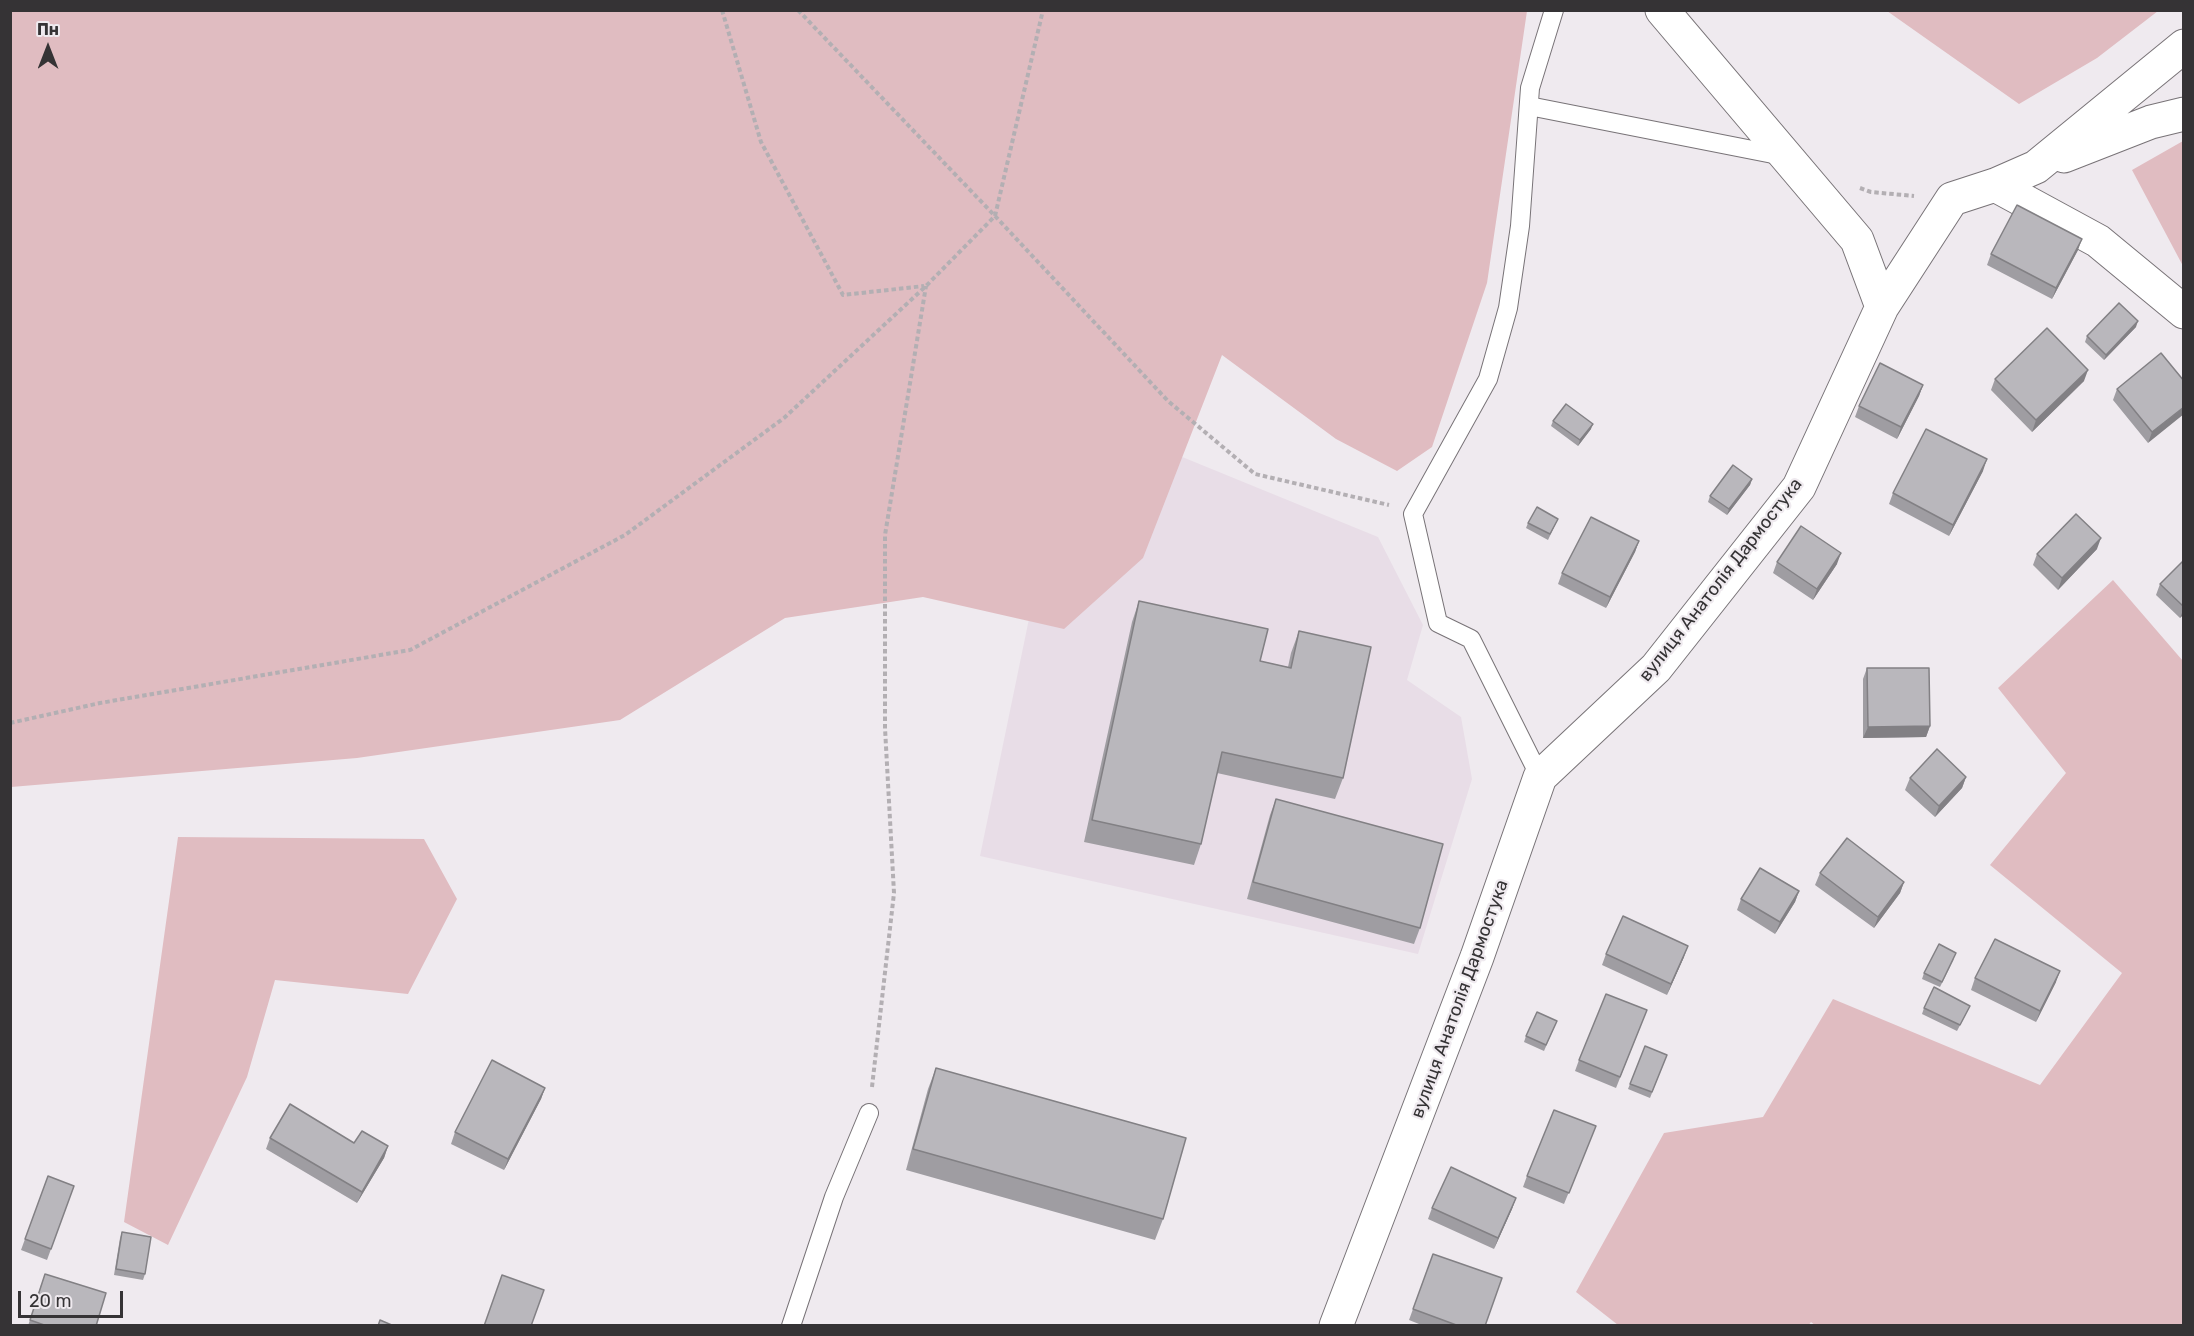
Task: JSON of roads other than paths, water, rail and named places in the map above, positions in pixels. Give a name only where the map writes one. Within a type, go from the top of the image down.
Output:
[{"type":"street","points":[[1662,10],[1784,157],[1857,240],[1882,307]]},
{"type":"street","points":[[2036,167],[2184,46]]},
{"type":"street","points":[[1995,185],[2151,122],[2184,114]]},
{"type":"street","points":[[1995,185],[2098,241],[2184,312]]},
{"type":"street","name":"вулиця Анатолія Дармостука","points":[[1336,1326],[1477,957],[1540,777],[1656,668],[1799,487],[1882,307],[1952,199],[1995,185]]},
{"type":"lane","points":[[1540,777],[1471,639],[1438,623],[1413,514],[1488,379],[1509,297],[1520,226],[1530,88],[1554,10]]},
{"type":"lane","points":[[1529,105],[1784,157]]},
{"type":"lane","points":[[792,1326],[834,1197],[869,1113]]}]
